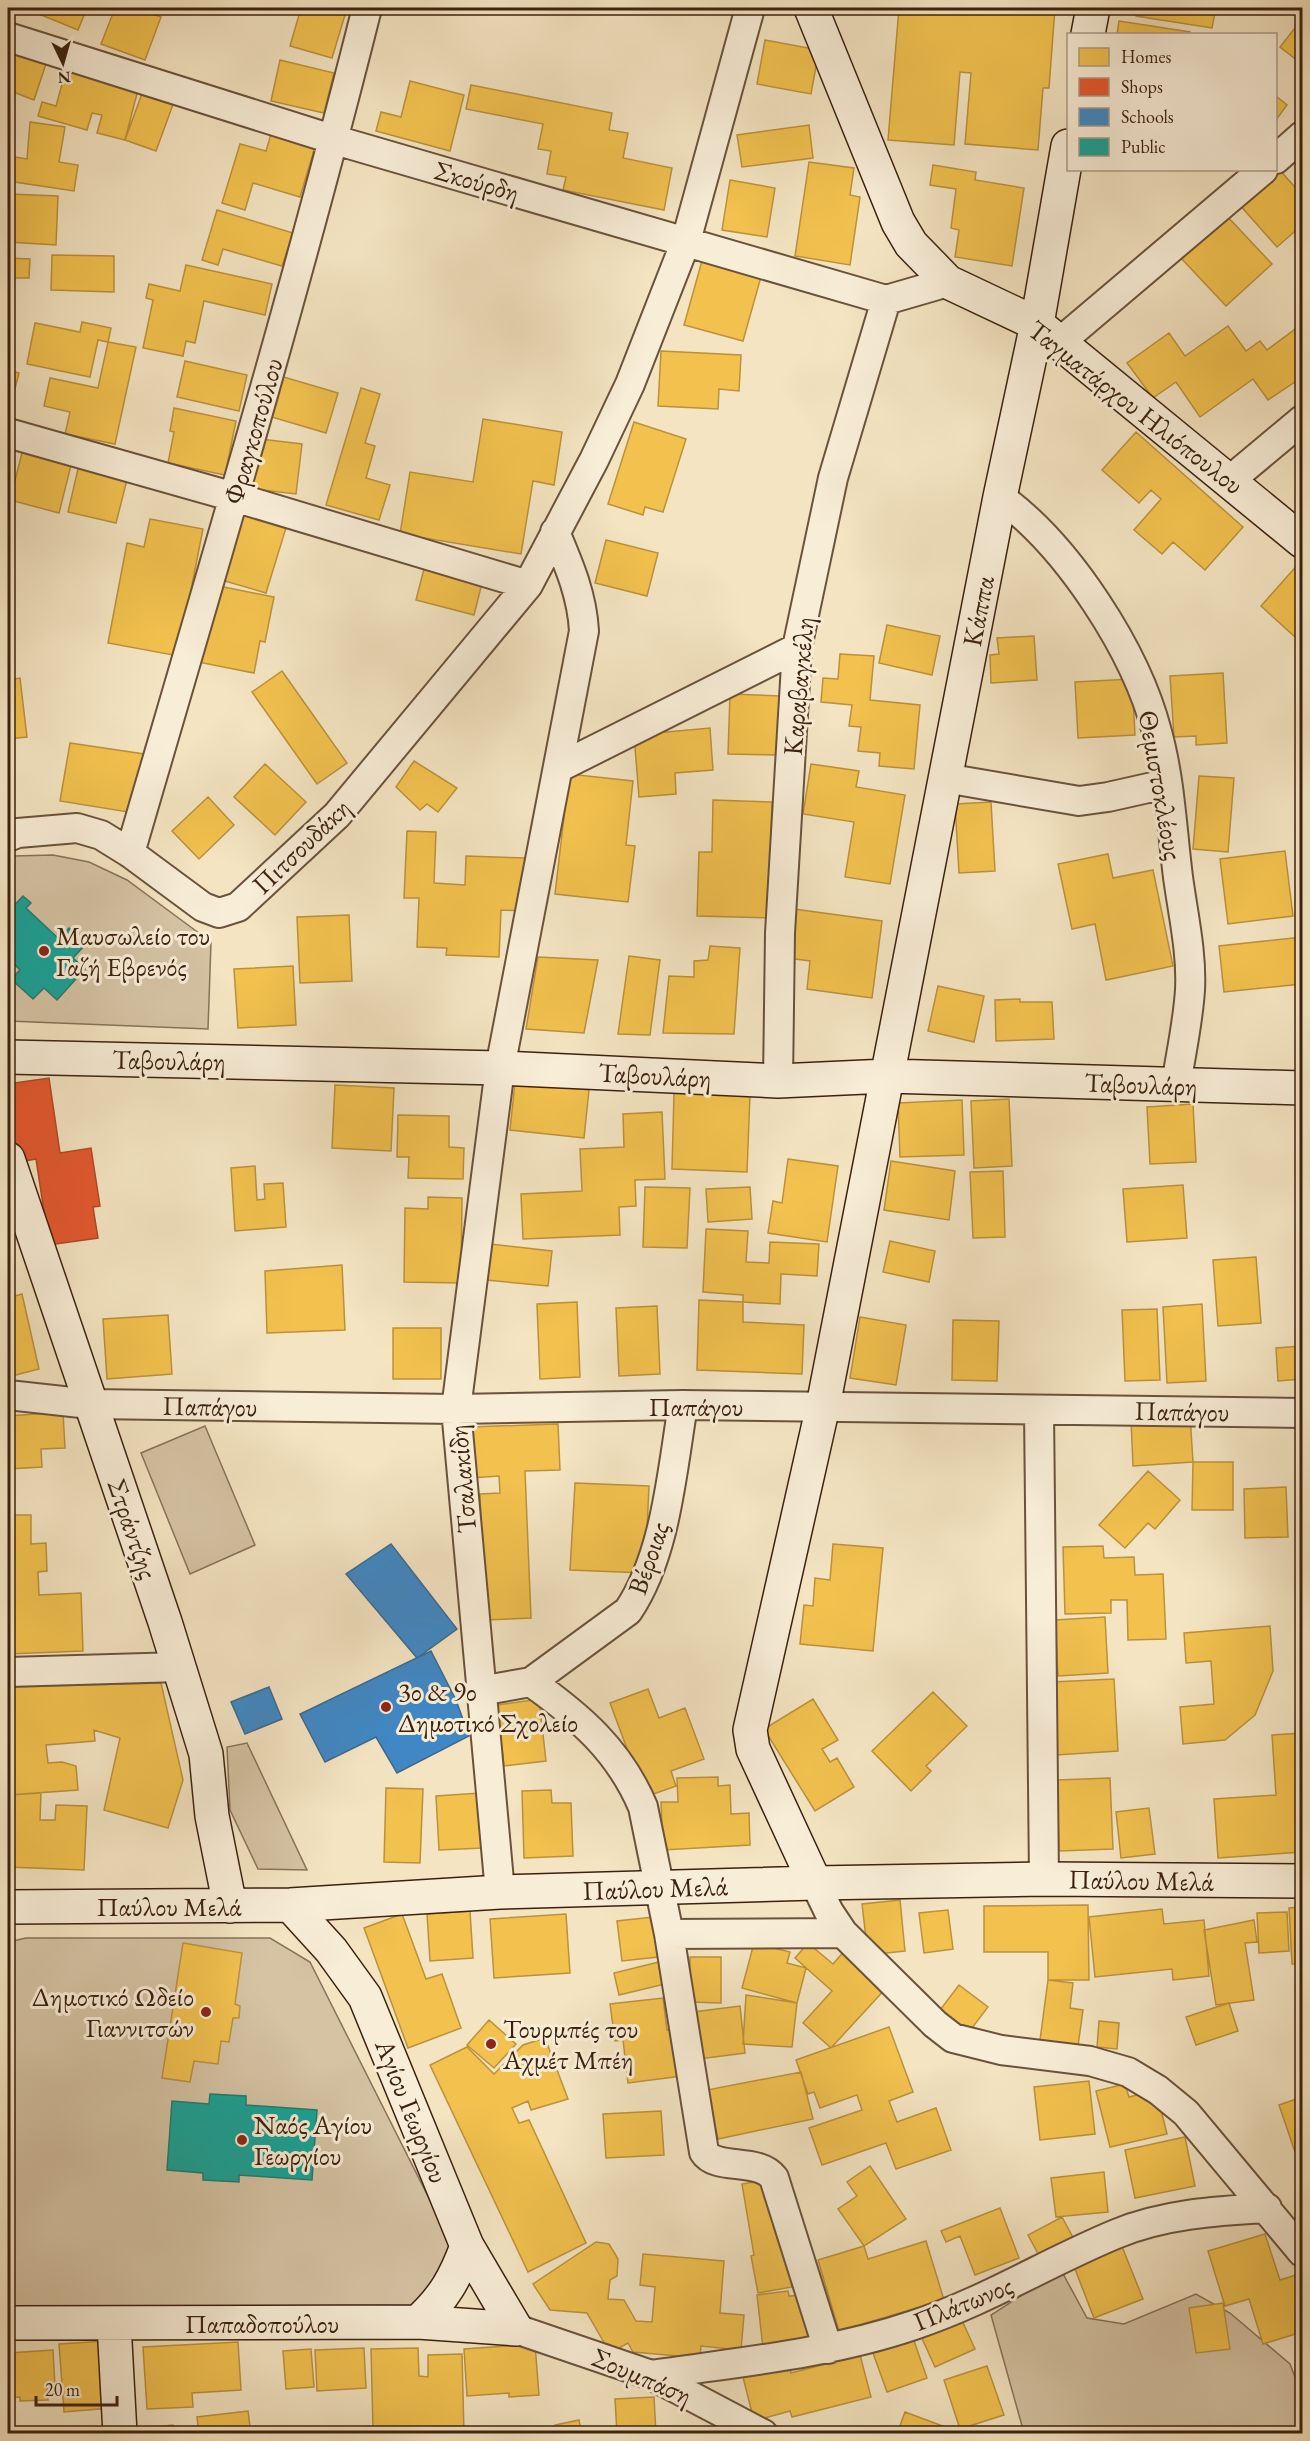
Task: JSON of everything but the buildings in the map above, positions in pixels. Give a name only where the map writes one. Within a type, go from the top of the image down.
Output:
[{"type":"street","name":"Φραγκοπούλου","points":[[130,853],[335,140],[367,8]]},
{"type":"street","name":"Πιτσουδάκη","points":[[8,837],[40,831],[77,828],[101,835],[130,853],[202,907],[219,913],[238,907],[337,815],[528,585],[594,460],[630,384],[686,241],[750,8]]},
{"type":"street","name":"Ταγματάρχου Ηλιόπουλου","points":[[811,8],[898,222],[911,244],[948,282],[1048,333],[1302,541]]},
{"type":"street","points":[[1088,33],[1093,8]]},
{"type":"street","name":"Σκούρδη","points":[[8,37],[335,140],[886,300]]},
{"type":"street","points":[[1277,157],[1302,136]]},
{"type":"street","name":"Κάππα","points":[[815,1883],[753,1749],[750,1730],[823,1406],[1000,497],[1048,333],[1067,155]]},
{"type":"street","points":[[1048,333],[1262,171]]},
{"type":"street","points":[[886,300],[948,282]]},
{"type":"street","name":"Καραβαγκέλη","points":[[778,1081],[780,933],[797,648],[833,478],[886,300]]},
{"type":"street","points":[[1229,481],[1302,420]]},
{"type":"street","points":[[8,433],[234,497],[528,585]]},
{"type":"street","name":"Θεμιστοκλέους","points":[[1000,497],[1042,531],[1084,586],[1105,618],[1146,698],[1158,733],[1190,972],[1188,1011],[1176,1085]]},
{"type":"street","name":"Τσαλακίδη","points":[[500,1892],[456,1409],[500,1068],[584,631],[583,608],[578,586],[555,532]]},
{"type":"street","points":[[558,768],[797,648]]},
{"type":"street","points":[[945,778],[1079,801],[1166,784]]},
{"type":"street","name":"Ταβουλάρη","points":[[8,1057],[500,1068],[778,1081],[887,1076],[1302,1088]]},
{"type":"street","name":"Στράντζης","points":[[8,1159],[180,1666],[206,1754],[212,1816],[230,1906]]},
{"type":"street","name":"Παπάγου","points":[[8,1395],[90,1404],[456,1409],[683,1405],[823,1406],[1302,1413]]},
{"type":"street","name":"Βέροιας","points":[[480,1691],[531,1682],[628,1611],[638,1595],[656,1546],[664,1515],[683,1405]]},
{"type":"street","points":[[1039,1410],[1044,1879]]},
{"type":"street","points":[[8,1672],[180,1666]]},
{"type":"street","points":[[531,1682],[558,1701],[602,1740],[636,1790],[643,1807],[669,1934],[704,2152],[713,2160],[765,2169],[774,2178],[828,2349]]},
{"type":"street","name":"Παύλου Μελά","points":[[8,1907],[290,1905],[500,1892],[815,1883],[1044,1879],[1302,1881]]},
{"type":"street","points":[[815,1883],[829,1912],[843,1933],[952,2038],[1001,2050],[1090,2061],[1128,2072],[1158,2090],[1186,2113],[1302,2252]]},
{"type":"street","name":"Αγίου Γεωργίου","points":[[290,1905],[331,1950],[364,1997],[467,2246],[516,2329]]},
{"type":"street","points":[[669,1934],[843,1933]]},
{"type":"street","name":"Πλάτωνος","points":[[651,2375],[828,2349],[914,2325],[994,2293],[1117,2234],[1165,2219],[1206,2212],[1267,2208]]},
{"type":"street","points":[[418,2322],[438,2303],[448,2288],[467,2246]]},
{"type":"street","name":"Παπαδοπούλου","points":[[8,2324],[418,2322],[516,2329]]},
{"type":"street","points":[[114,2324],[120,2433]]},
{"type":"street","name":"Σουμπάση","points":[[516,2329],[651,2375],[763,2433]]},
{"type":"shaded area","points":[[53,855],[89,862],[127,880],[211,942],[208,1029],[8,1021],[8,860],[14,856]]},
{"type":"shaded area","points":[[205,1426],[255,1545],[190,1574],[141,1453]]},
{"type":"shaded area","points":[[247,1743],[307,1870],[258,1869],[230,1810],[227,1747]]},
{"type":"shaded area","points":[[26,1938],[270,1938],[310,1962],[455,2250],[407,2316],[8,2314],[8,1942]]},
{"type":"shaded area","points":[[1061,2270],[1087,2318],[1124,2324],[1196,2294],[1230,2313],[1290,2364],[1302,2395],[1302,2433],[1024,2433],[991,2315]]},
{"type":"place","name":"Μαυσωλείο του Γαζή Εβρενός","points":[[44,951]]},
{"type":"place","name":"3ο & 9ο Δημοτικό Σχολείο","points":[[386,1707]]},
{"type":"place","name":"Δημοτικό Ωδείο Γιαννιτσών","points":[[206,2012]]},
{"type":"place","name":"Τουρμπές του Αχμέτ Μπέη","points":[[491,2044]]},
{"type":"place","name":"Ναός Αγίου Γεωργίου","points":[[242,2140]]}]
